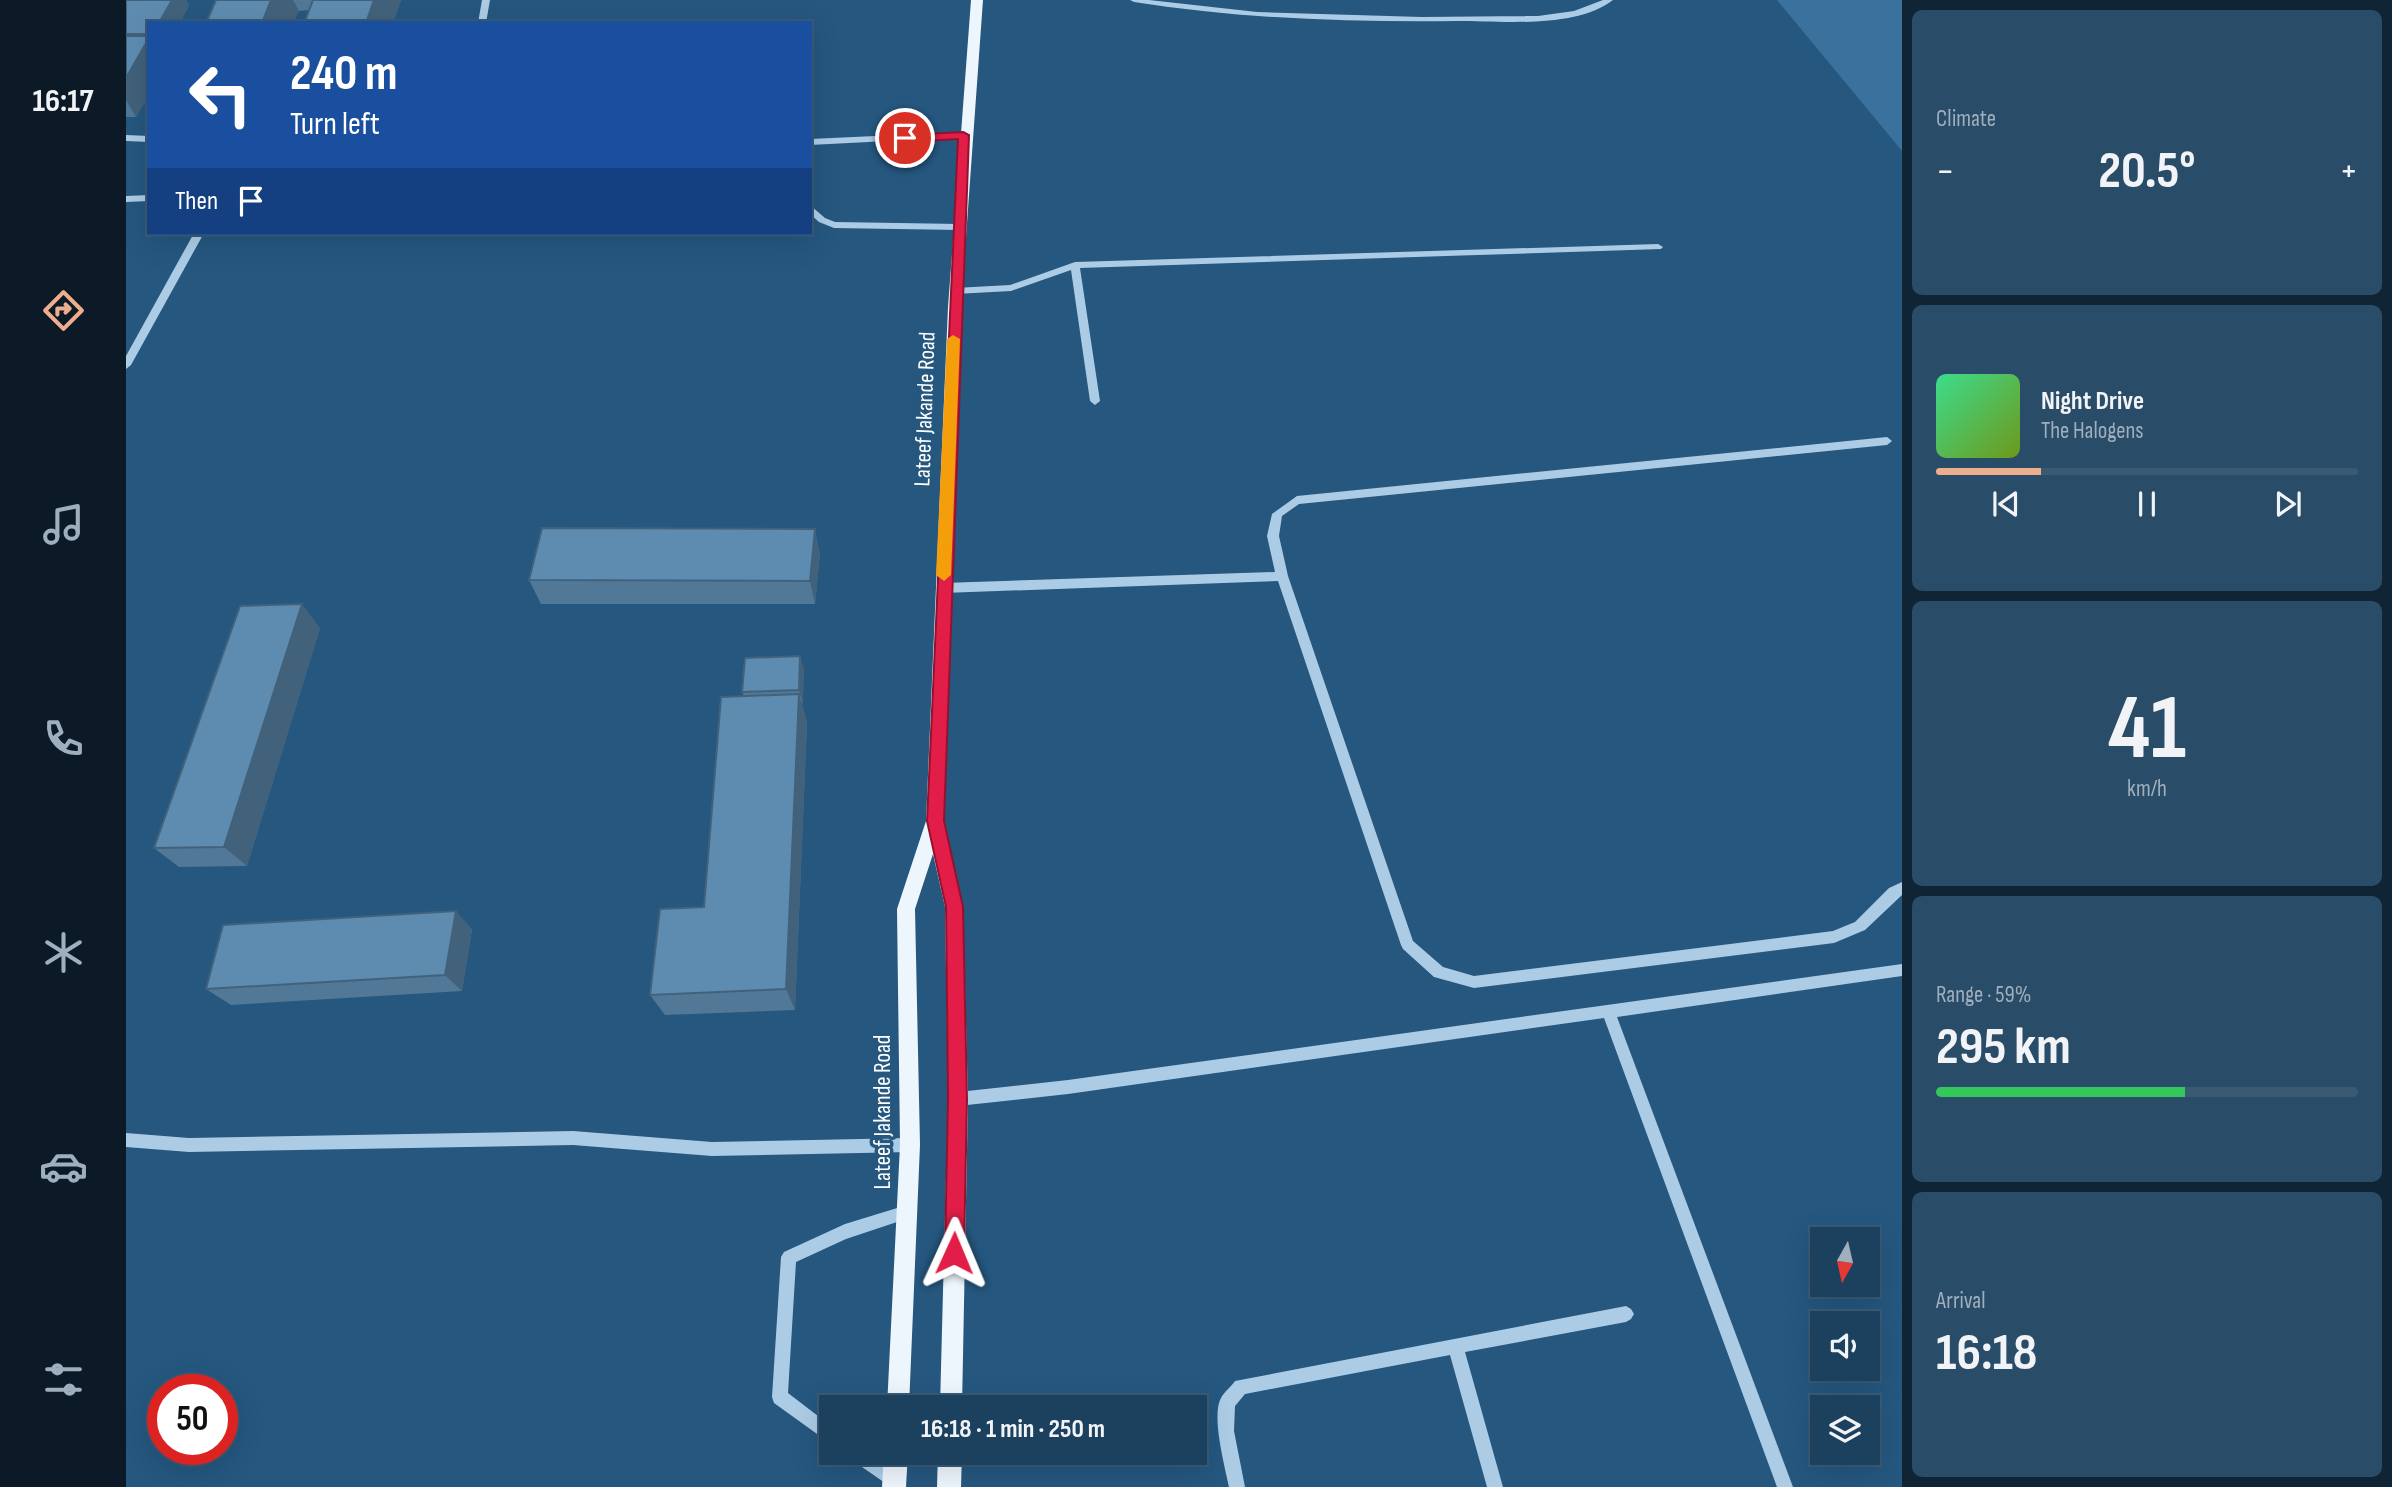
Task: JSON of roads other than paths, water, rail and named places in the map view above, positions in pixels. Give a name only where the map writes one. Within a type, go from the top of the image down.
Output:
[{"type":"main road","name":"Lateef Jakande Road","points":[[951,1395],[958,1099],[954,907],[935,821],[955,291],[963,135],[977,0]]},
{"type":"main road","name":"Lateef Jakande Road","points":[[899,1395],[910,1145],[906,909],[935,821]]},
{"type":"main road","points":[[894,1483],[895,1465]]},
{"type":"main road","points":[[949,1487],[950,1465]]},
{"type":"lane","points":[[482,21],[486,0]]},
{"type":"lane","points":[[1134,0],[1180,8],[1361,20],[1547,18],[1598,6],[1609,0]]},
{"type":"lane","points":[[812,142],[963,135]]},
{"type":"lane","points":[[126,138],[147,139]]},
{"type":"lane","points":[[126,199],[147,198]]},
{"type":"lane","points":[[812,210],[822,220],[834,225],[960,227]]},
{"type":"lane","points":[[126,365],[198,235]]},
{"type":"lane","points":[[955,291],[1011,288],[1074,265],[1658,247]]},
{"type":"lane","points":[[1074,265],[1095,401]]},
{"type":"lane","points":[[1887,441],[1297,500],[1277,514],[1273,536],[1282,576],[1408,945],[1439,972],[1474,982],[1834,937],[1860,926],[1894,892],[1902,888]]},
{"type":"lane","points":[[943,588],[1282,576]]},
{"type":"lane","points":[[958,1099],[1068,1087],[1898,970],[1902,984]]},
{"type":"lane","points":[[1608,1011],[1785,1487]]},
{"type":"lane","points":[[126,1140],[189,1145],[573,1138],[712,1149],[910,1145]]},
{"type":"lane","points":[[819,1427],[780,1397],[789,1257],[845,1232],[907,1212]]},
{"type":"lane","points":[[1237,1487],[1226,1431],[1227,1403],[1241,1387],[1626,1314]]},
{"type":"lane","points":[[1455,1346],[1495,1487]]},
{"type":"lane","points":[[871,1465],[894,1483]]}]
